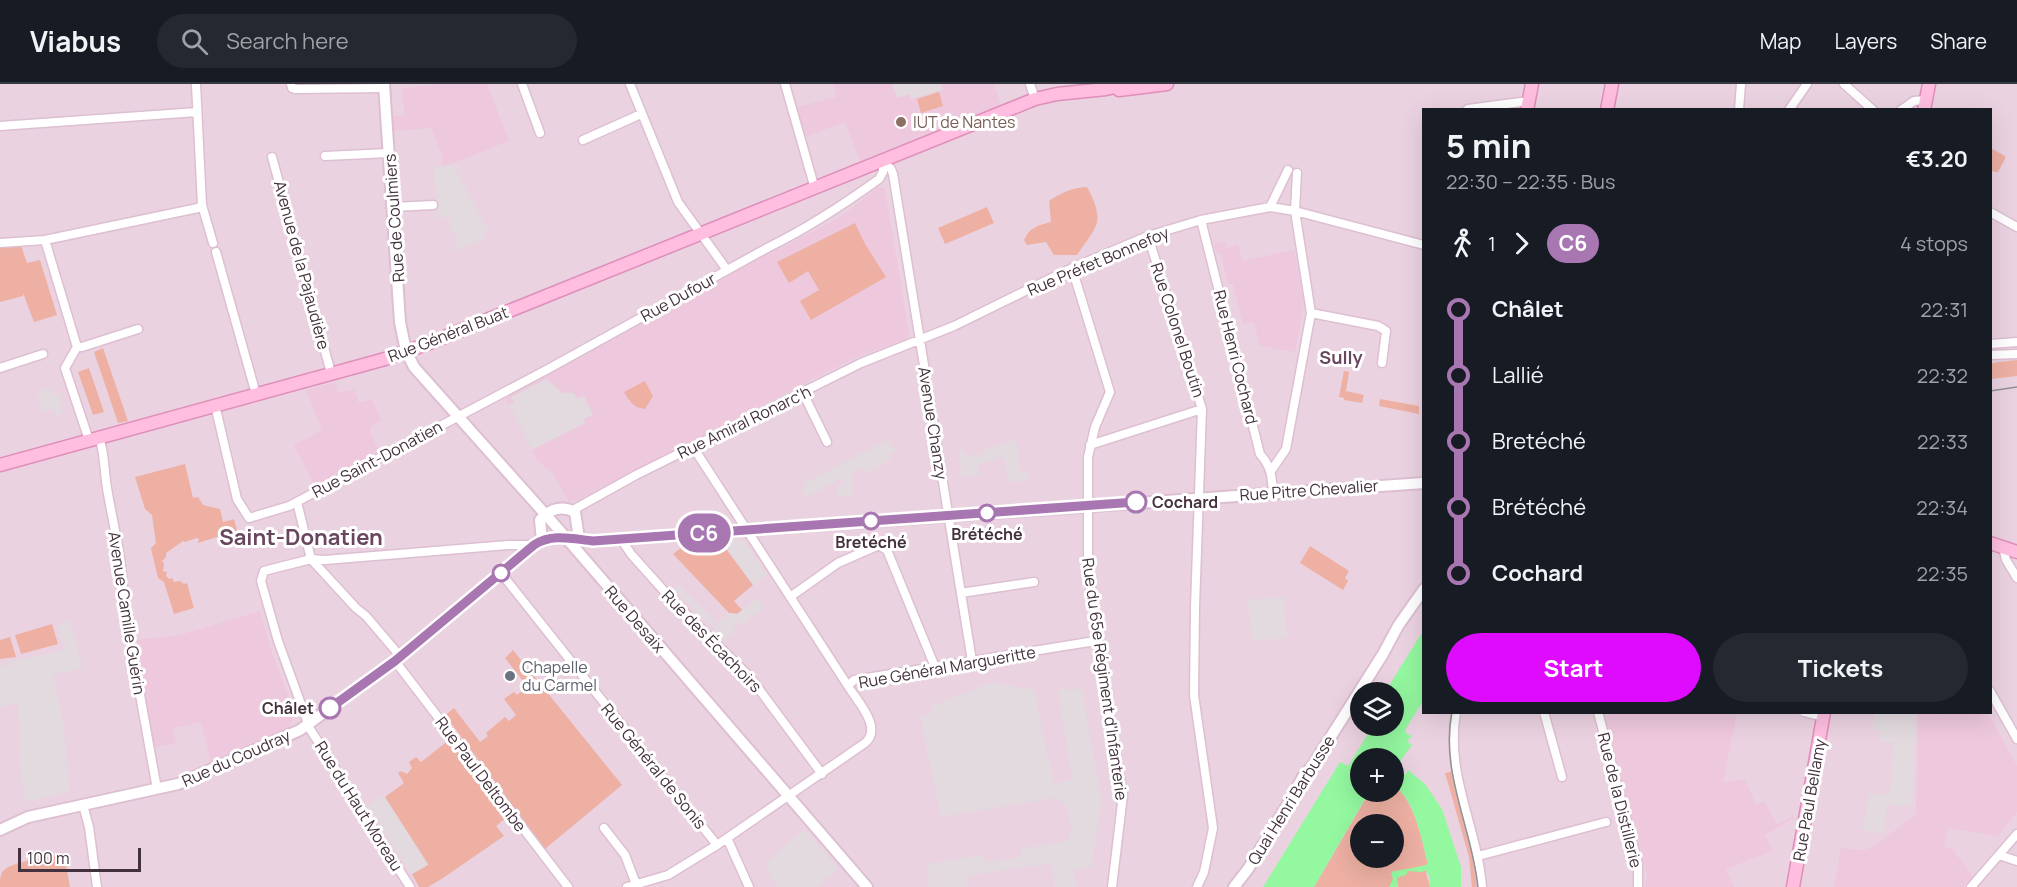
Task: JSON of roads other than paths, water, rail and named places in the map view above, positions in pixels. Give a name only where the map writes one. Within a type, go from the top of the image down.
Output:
[{"type":"main road","points":[[1106,89],[1129,84]]},
{"type":"main road","points":[[1106,89],[1120,90],[1167,84]]},
{"type":"main road","points":[[1528,105],[1532,84]]},
{"type":"main road","points":[[1607,108],[1612,84]]},
{"type":"main road","points":[[1925,105],[1929,84]]},
{"type":"main road","name":"Rue Général Buat","points":[[1,461],[94,439],[386,358],[427,344],[814,189],[883,167],[1035,99],[1057,94],[1106,89]]},
{"type":"main road","points":[[1992,544],[2017,552]]},
{"type":"main road","name":"Rue Paul Bellamy","points":[[1793,887],[1823,715]]},
{"type":"street","points":[[196,84],[202,205],[213,243]]},
{"type":"street","points":[[291,84],[295,89],[385,86]]},
{"type":"street","points":[[522,84],[540,134]]},
{"type":"street","points":[[630,84],[678,202],[727,270]]},
{"type":"street","points":[[785,84],[814,189]]},
{"type":"street","points":[[1030,84],[1035,99]]},
{"type":"street","points":[[1739,108],[1741,84]]},
{"type":"street","points":[[1790,108],[1807,84]]},
{"type":"street","points":[[1844,84],[1871,108]]},
{"type":"street","name":"Rue de Coulmiers","points":[[385,86],[400,322],[406,351]]},
{"type":"street","points":[[1904,108],[1914,100],[1925,105]]},
{"type":"street","points":[[1487,108],[1528,105]]},
{"type":"street","points":[[0,126],[197,112]]},
{"type":"street","points":[[582,140],[641,114]]},
{"type":"street","points":[[325,156],[389,153]]},
{"type":"street","name":"Avenue de la Pajaudière","points":[[272,157],[332,373]]},
{"type":"street","name":"Avenue Chanzy","points":[[883,167],[891,169],[894,185],[972,662]]},
{"type":"street","name":"Rue Dufour","points":[[457,415],[548,369],[827,216],[879,179],[883,167]]},
{"type":"street","points":[[1270,207],[1292,172],[1294,211],[1311,313],[1286,449],[1271,471]]},
{"type":"street","points":[[0,243],[45,240],[198,208],[202,205]]},
{"type":"street","points":[[393,207],[433,205]]},
{"type":"street","name":"Rue Préfet Bonnefoy","points":[[919,341],[1072,268],[1148,236],[1201,220],[1270,207],[1294,211],[1422,244]]},
{"type":"street","points":[[1992,213],[2017,227]]},
{"type":"street","name":"Rue Henri Cochard","points":[[1201,220],[1260,454],[1267,461],[1271,471],[1273,493]]},
{"type":"street","name":"Rue Colonel Boutin","points":[[1148,236],[1202,409],[1194,695],[1213,828],[1204,872],[1197,887]]},
{"type":"street","points":[[45,240],[80,347],[138,329]]},
{"type":"street","points":[[216,252],[256,394]]},
{"type":"street","name":"Rue du 65e Régiment d'Infanterie","points":[[1072,268],[1110,392],[1095,427],[1088,457],[1088,569],[1097,625],[1097,643],[1123,795],[1112,887]]},
{"type":"street","points":[[1311,313],[1378,326],[1386,331],[1382,363]]},
{"type":"street","name":"Rue Amiral Ronarc'h","points":[[573,510],[636,475],[861,363],[919,341]]},
{"type":"street","points":[[1992,344],[2017,342]]},
{"type":"street","name":"Avenue Camille Guérin","points":[[80,347],[65,368],[94,439],[104,452],[106,483],[124,581],[123,600],[158,789]]},
{"type":"street","name":"Rue Desaix","points":[[406,351],[414,367],[565,537],[867,887]]},
{"type":"street","points":[[0,368],[43,354]]},
{"type":"street","points":[[1992,355],[2017,354]]},
{"type":"street","points":[[803,393],[827,442]]},
{"type":"street","name":"Rue Saint-Donatien","points":[[215,405],[237,500],[249,518],[297,502],[457,415]]},
{"type":"street","points":[[1090,445],[1202,409]]},
{"type":"street","points":[[693,447],[848,686]]},
{"type":"street","name":"Rue Pitre Chevalier","points":[[534,546],[565,537],[593,541],[1422,483]]},
{"type":"street","points":[[297,502],[311,559],[326,560],[508,545],[534,546],[540,524],[545,515],[554,509],[573,510],[577,516],[579,539]]},
{"type":"street","name":"Rue des Écachoirs","points":[[624,538],[625,545],[631,554],[673,601],[750,677],[822,774]]},
{"type":"street","points":[[790,597],[838,563],[879,545],[883,546],[887,550],[936,667]]},
{"type":"street","name":"Rue du Coudray","points":[[0,830],[28,817],[178,784],[308,725],[398,658],[534,546]]},
{"type":"street","points":[[2003,547],[2017,578]]},
{"type":"street","name":"Rue du Haut Moreau","points":[[311,559],[264,571],[261,581],[278,641],[308,725],[410,887]]},
{"type":"street","name":"Rue Paul Deltombe","points":[[311,559],[366,616],[398,658],[423,698],[568,887]]},
{"type":"street","name":"Rue Général de Sonis","points":[[501,573],[717,845]]},
{"type":"street","points":[[960,593],[1034,582]]},
{"type":"street","name":"Quai Henri Barbusse","points":[[1234,887],[1248,869],[1285,809],[1292,793],[1313,765],[1383,654],[1398,626],[1422,592]]},
{"type":"street","name":"Rue Général Margueritte","points":[[636,885],[668,875],[717,845],[865,743],[872,734],[871,725],[848,686],[854,680],[1089,642],[1097,643]]},
{"type":"street","points":[[1992,695],[2017,739]]},
{"type":"street","points":[[1456,714],[1453,739],[1456,774],[1478,856],[1482,887]]},
{"type":"street","points":[[1545,714],[1562,777]]},
{"type":"street","name":"Rue de la Distillerie","points":[[1599,714],[1638,864],[1638,887]]},
{"type":"street","points":[[83,805],[89,827],[98,887]]},
{"type":"street","points":[[1478,856],[1606,822]]},
{"type":"street","points":[[604,828],[625,855],[636,885]]},
{"type":"street","points":[[1971,887],[2017,834]]},
{"type":"street","points":[[727,838],[749,887]]},
{"type":"street","points":[[1999,855],[2017,861]]},
{"type":"tram line","points":[[1992,391],[2017,387]]},
{"type":"tram line","points":[[1452,714],[1449,735],[1453,779],[1475,865],[1478,887]]},
{"type":"place","name":"IUT de Nantes","points":[[901,122]]},
{"type":"place","name":"Cochard","points":[[1136,502]]},
{"type":"place","name":"Brétéché","points":[[987,513]]},
{"type":"place","name":"Bretéché","points":[[871,521]]},
{"type":"place","name":"Chapelle du Carmel","points":[[510,676]]},
{"type":"place","name":"Châlet","points":[[330,708]]},
{"type":"district","name":"Sully","points":[[1341,358]]},
{"type":"district","name":"Saint-Donatien","points":[[301,537]]}]
